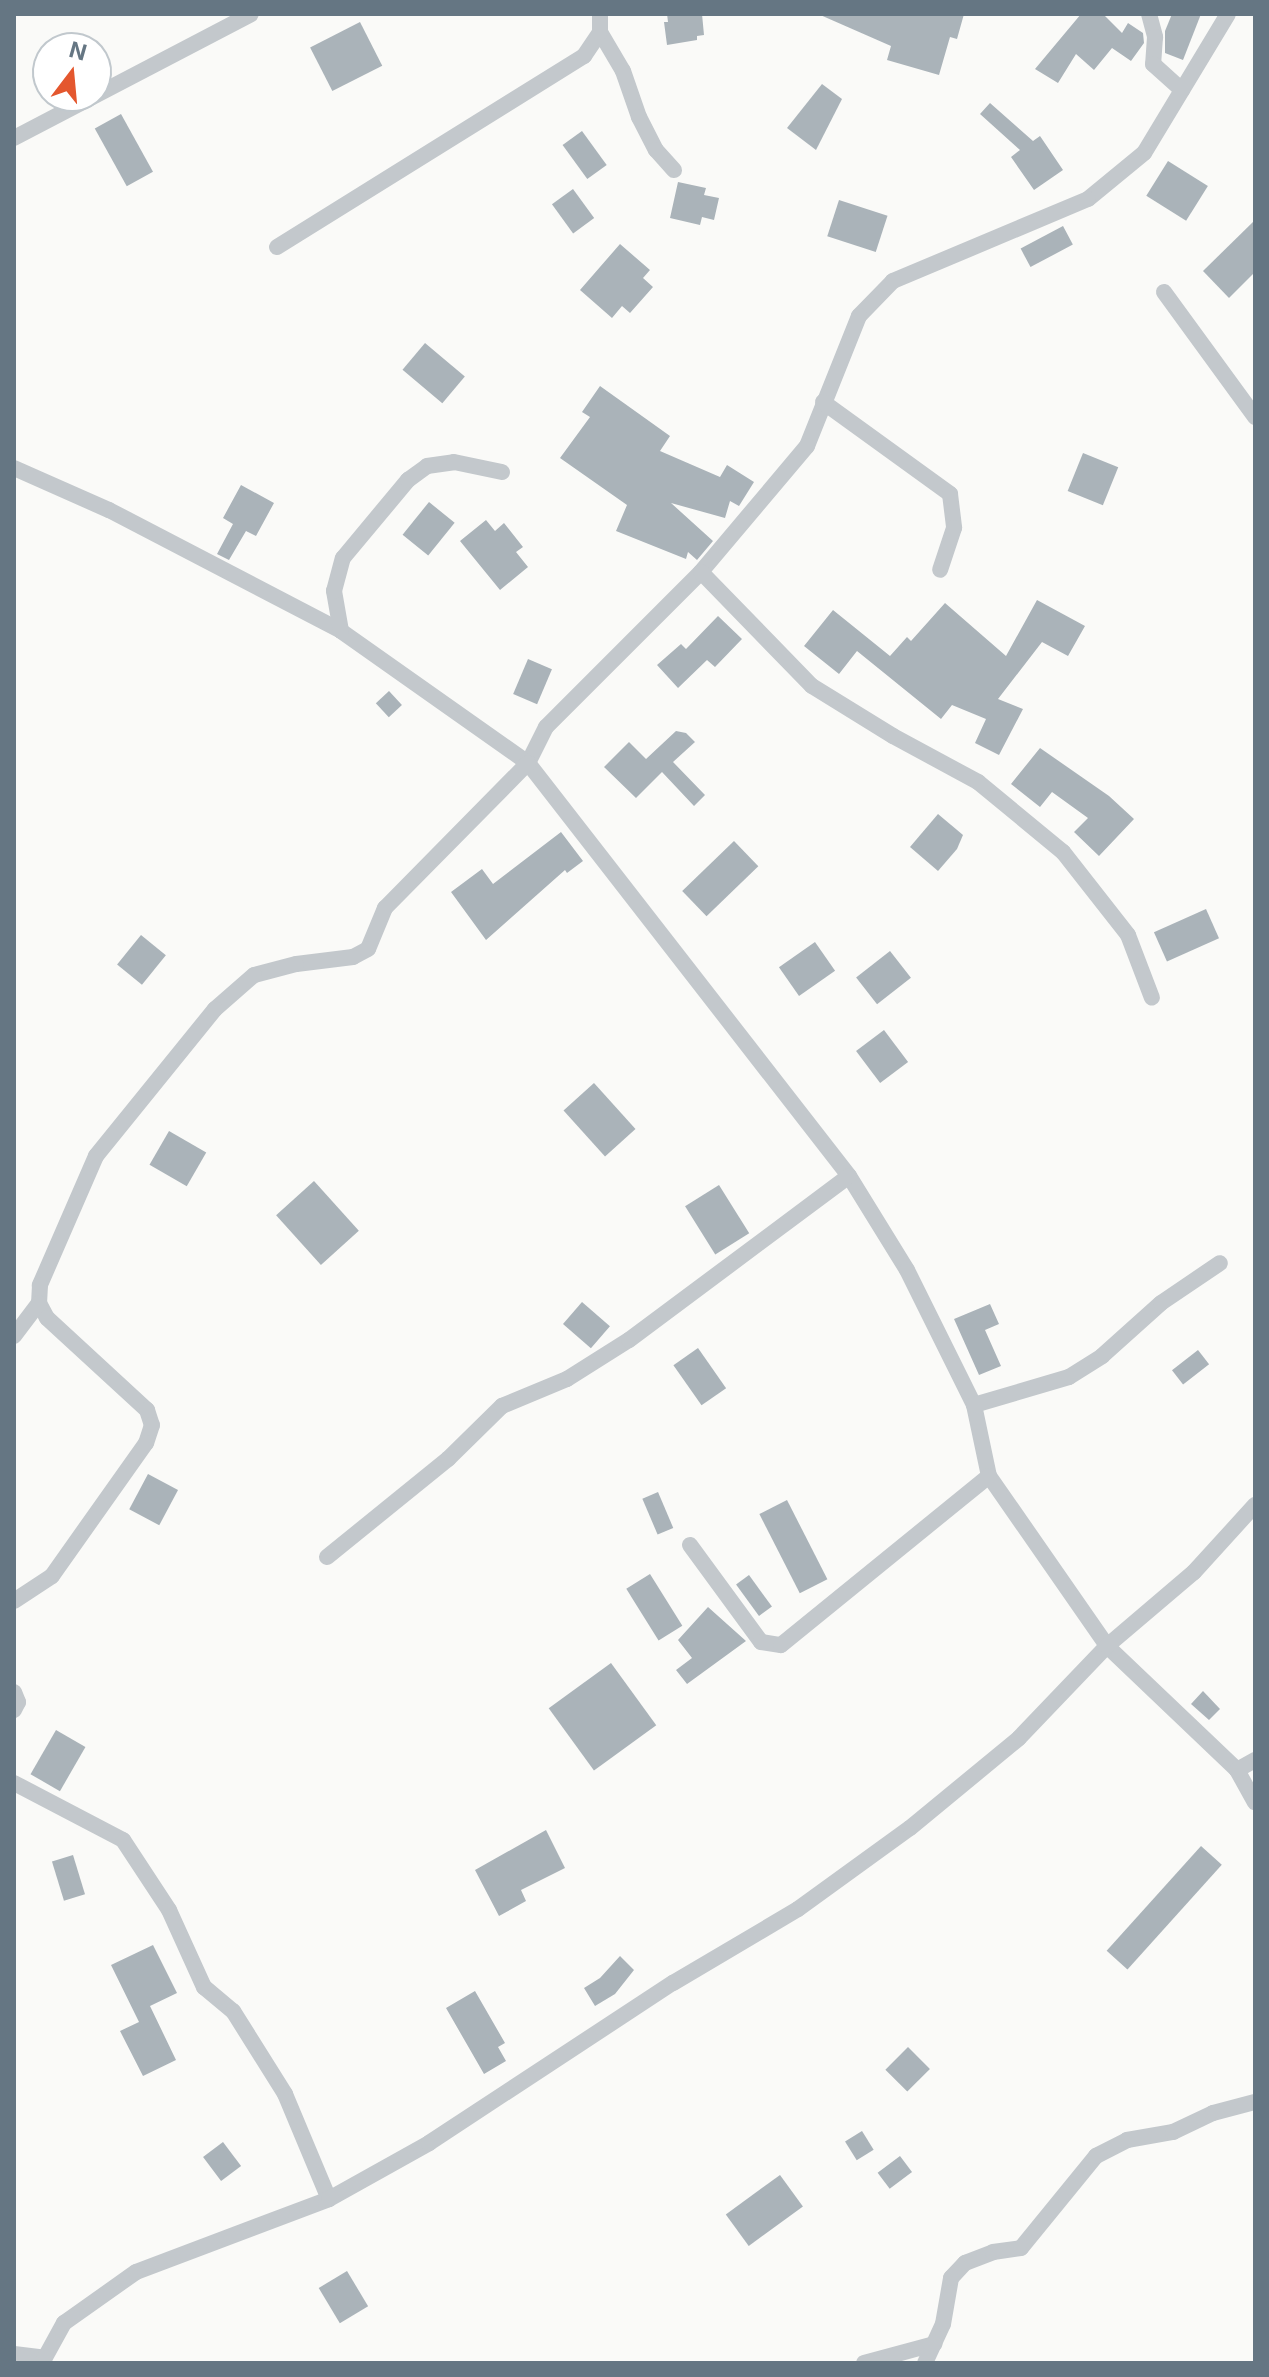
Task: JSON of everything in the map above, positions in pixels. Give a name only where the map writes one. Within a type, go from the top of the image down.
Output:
[{"type":"street","points":[[14,138],[251,14]]},
{"type":"street","points":[[600,14],[600,32],[623,71],[639,117],[656,150],[674,170]]},
{"type":"street","points":[[1149,14],[1155,37],[1153,64],[1182,90]]},
{"type":"street","points":[[14,1601],[52,1576],[146,1443],[152,1425],[147,1410],[47,1318],[39,1303],[40,1285],[96,1156],[215,1009],[254,975],[296,964],[353,957],[368,949],[385,908],[528,763],[546,727],[701,572],[807,446],[859,316],[893,281],[1088,199],[1144,153],[1228,14]]},
{"type":"street","points":[[277,247],[584,56],[600,32]]},
{"type":"street","points":[[1164,292],[1253,412]]},
{"type":"street","points":[[823,402],[950,494],[954,528],[940,570]]},
{"type":"street","points":[[341,631],[334,591],[343,558],[408,480],[427,466],[454,462],[502,472]]},
{"type":"street","points":[[14,468],[109,510],[341,631],[528,763],[849,1176],[907,1270],[974,1405],[989,1476],[1107,1646],[1237,1770],[1255,1802]]},
{"type":"street","points":[[701,572],[812,686],[893,736],[978,782],[1063,852],[1128,935],[1152,998]]},
{"type":"street","points":[[327,1557],[448,1459],[502,1406],[567,1379],[629,1340],[849,1176]]},
{"type":"street","points":[[974,1405],[1069,1377],[1102,1356],[1161,1303],[1220,1263]]},
{"type":"street","points":[[14,1336],[39,1303]]},
{"type":"street","points":[[690,1545],[761,1642],[781,1645],[989,1476]]},
{"type":"street","points":[[14,2354],[44,2360],[64,2323],[136,2272],[329,2199],[429,2143],[673,1983],[798,1909],[910,1828],[1019,1738],[1107,1646],[1194,1572],[1255,1505]]},
{"type":"street","points":[[14,1692],[18,1702],[14,1710]]},
{"type":"street","points":[[1237,1770],[1255,1760]]},
{"type":"street","points":[[14,1783],[123,1840],[169,1910],[204,1987],[233,2011],[285,2094],[329,2199]]},
{"type":"street","points":[[925,2363],[943,2324],[951,2278],[965,2263],[993,2252],[1021,2248],[1096,2156],[1127,2140],[1173,2132],[1213,2113],[1255,2102]]},
{"type":"street","points":[[864,2363],[934,2344]]},
{"type":"building","points":[[667,14],[702,14],[704,35],[697,36],[697,40],[667,45],[664,22],[668,22]]},
{"type":"building","points":[[818,14],[964,14],[957,39],[950,37],[939,75],[887,60],[891,46]]},
{"type":"building","points":[[1081,14],[1103,14],[1122,33],[1128,23],[1143,33],[1144,43],[1131,61],[1112,48],[1094,70],[1076,54],[1058,83],[1035,69]]},
{"type":"building","points":[[1172,14],[1201,14],[1183,60],[1165,53],[1165,31]]},
{"type":"building","points":[[360,22],[382,66],[332,91],[310,47]]},
{"type":"building","points":[[822,84],[842,99],[816,150],[787,128]]},
{"type":"building","points":[[990,103],[1033,141],[1040,136],[1063,170],[1034,190],[1011,157],[1020,150],[980,114]]},
{"type":"building","points":[[121,114],[153,172],[127,186],[95,129]]},
{"type":"building","points":[[582,131],[607,165],[587,179],[563,145]]},
{"type":"building","points":[[1168,161],[1208,186],[1186,221],[1146,196]]},
{"type":"building","points":[[678,182],[706,188],[704,195],[719,198],[714,220],[702,217],[700,225],[670,218]]},
{"type":"building","points":[[573,189],[594,218],[573,233],[552,204]]},
{"type":"building","points":[[839,200],[888,216],[876,252],[827,236]]},
{"type":"building","points":[[1255,220],[1255,272],[1229,298],[1203,271]]},
{"type":"building","points":[[1063,226],[1073,245],[1030,267],[1021,249]]},
{"type":"building","points":[[620,244],[650,270],[643,278],[653,287],[630,313],[622,306],[612,318],[580,290]]},
{"type":"building","points":[[425,343],[465,376],[442,403],[403,370]]},
{"type":"building","points":[[600,386],[670,436],[660,451],[720,477],[727,465],[754,482],[739,506],[730,501],[725,518],[671,503],[713,541],[697,560],[688,552],[686,559],[616,531],[627,505],[560,458],[590,417],[582,412]]},
{"type":"building","points":[[1083,453],[1118,467],[1103,505],[1068,491]]},
{"type":"building","points":[[241,485],[274,503],[256,536],[246,531],[229,560],[217,554],[233,524],[223,518]]},
{"type":"building","points":[[429,502],[455,523],[428,555],[403,535]]},
{"type":"building","points":[[486,520],[495,531],[504,523],[523,547],[516,552],[528,567],[500,590],[460,541]]},
{"type":"building","points":[[1037,600],[1085,626],[1068,656],[1042,642],[998,699],[1023,709],[999,755],[975,743],[986,719],[952,705],[941,719],[857,651],[839,674],[804,646],[833,610],[890,656],[907,637],[911,641],[945,603],[1006,656]]},
{"type":"building","points":[[718,616],[742,639],[715,667],[707,660],[678,688],[657,665],[681,644],[686,649]]},
{"type":"building","points":[[528,659],[552,669],[537,704],[513,694]]},
{"type":"building","points":[[389,691],[402,705],[389,717],[376,703]]},
{"type":"building","points":[[676,731],[686,733],[695,742],[673,762],[705,795],[694,806],[662,772],[636,798],[604,767],[629,742],[646,759]]},
{"type":"building","points":[[1040,748],[1109,796],[1134,819],[1099,856],[1074,832],[1088,818],[1052,792],[1040,807],[1011,784]]},
{"type":"building","points":[[938,814],[963,835],[957,849],[938,871],[910,847]]},
{"type":"building","points":[[561,832],[583,861],[567,873],[565,870],[486,940],[451,892],[482,869],[493,884]]},
{"type":"building","points":[[734,841],[758,866],[707,916],[682,891]]},
{"type":"building","points":[[1206,909],[1219,938],[1167,961],[1154,932]]},
{"type":"building","points":[[141,935],[166,955],[142,985],[117,965]]},
{"type":"building","points":[[815,942],[835,971],[799,996],[779,967]]},
{"type":"building","points":[[890,951],[911,978],[877,1004],[856,977]]},
{"type":"building","points":[[884,1030],[908,1062],[880,1083],[856,1051]]},
{"type":"building","points":[[594,1083],[635,1129],[605,1157],[564,1110]]},
{"type":"building","points":[[169,1131],[206,1152],[187,1186],[150,1165]]},
{"type":"building","points":[[314,1181],[359,1231],[321,1265],[276,1215]]},
{"type":"building","points":[[719,1185],[749,1233],[715,1255],[685,1206]]},
{"type":"building","points":[[582,1302],[610,1326],[591,1348],[563,1324]]},
{"type":"building","points":[[990,1304],[999,1324],[985,1330],[1001,1366],[979,1375],[954,1319]]},
{"type":"building","points":[[698,1348],[726,1388],[702,1405],[673,1365]]},
{"type":"building","points":[[1198,1350],[1209,1364],[1183,1385],[1172,1370]]},
{"type":"building","points":[[148,1474],[178,1490],[159,1525],[129,1509]]},
{"type":"building","points":[[658,1492],[673,1528],[658,1535],[642,1499]]},
{"type":"building","points":[[787,1500],[827,1579],[800,1593],[759,1514]]},
{"type":"building","points":[[650,1574],[682,1626],[659,1641],[626,1589]]},
{"type":"building","points":[[749,1575],[772,1607],[759,1616],[736,1584]]},
{"type":"building","points":[[708,1607],[746,1641],[687,1684],[676,1670],[692,1658],[678,1640]]},
{"type":"building","points":[[611,1663],[656,1725],[594,1771],[549,1708]]},
{"type":"building","points":[[1203,1691],[1220,1709],[1209,1720],[1191,1704]]},
{"type":"building","points":[[56,1730],[85,1747],[60,1791],[30,1774]]},
{"type":"building","points":[[546,1830],[565,1868],[521,1890],[526,1901],[499,1916],[475,1870]]},
{"type":"building","points":[[1201,1846],[1222,1865],[1127,1970],[1107,1951]]},
{"type":"building","points":[[73,1855],[85,1894],[64,1901],[52,1861]]},
{"type":"building","points":[[153,1945],[177,1993],[150,2006],[176,2060],[143,2076],[120,2031],[139,2022],[111,1965]]},
{"type":"building","points":[[620,1956],[634,1970],[615,1994],[595,2006],[584,1988],[600,1978]]},
{"type":"building","points":[[475,1991],[505,2043],[498,2047],[506,2061],[484,2074],[446,2008]]},
{"type":"building","points":[[908,2047],[930,2069],[907,2092],[885,2070]]},
{"type":"building","points":[[862,2131],[874,2150],[857,2160],[845,2142]]},
{"type":"building","points":[[223,2142],[241,2166],[221,2181],[203,2157]]},
{"type":"building","points":[[900,2156],[912,2172],[890,2189],[878,2173]]},
{"type":"building","points":[[780,2175],[803,2207],[749,2246],[726,2214]]},
{"type":"building","points":[[347,2271],[368,2306],[340,2323],[319,2288]]}]
